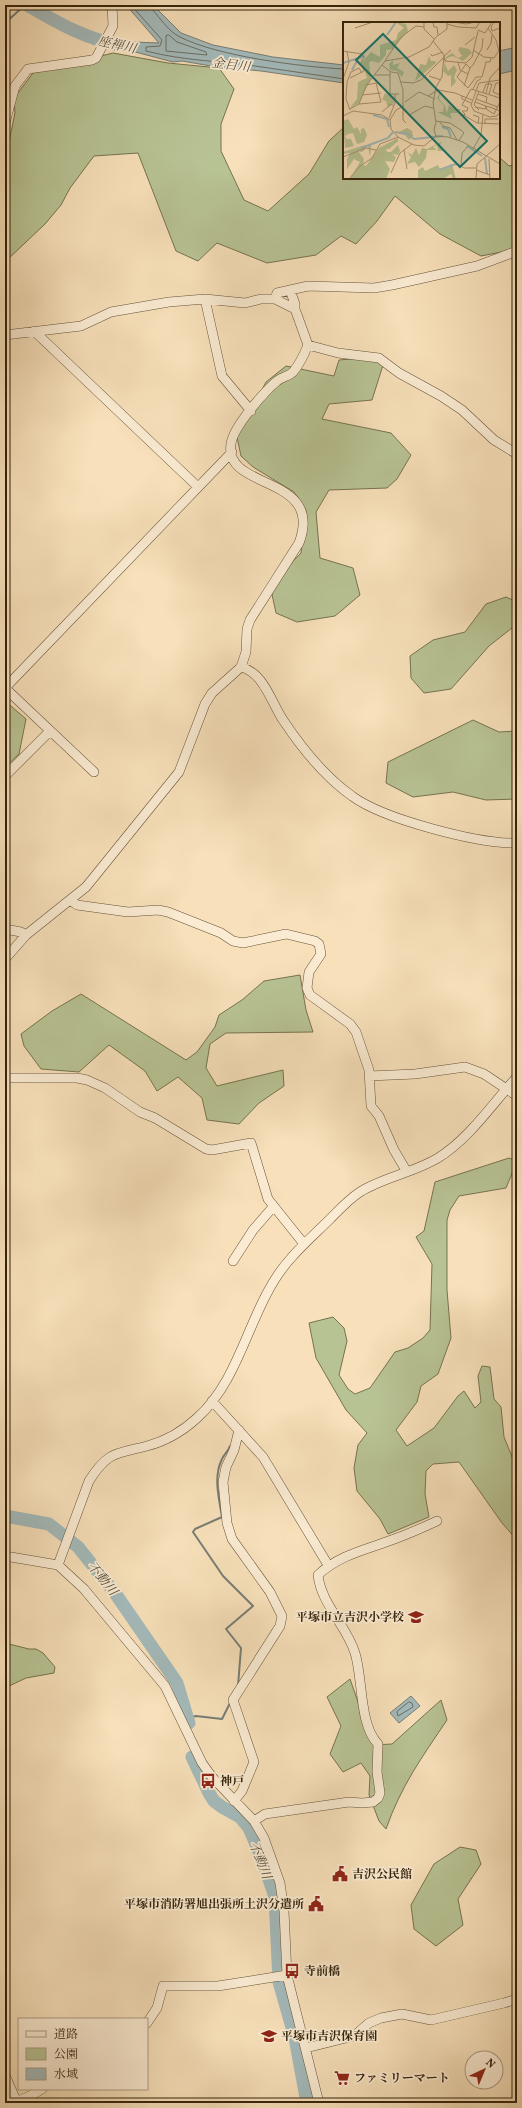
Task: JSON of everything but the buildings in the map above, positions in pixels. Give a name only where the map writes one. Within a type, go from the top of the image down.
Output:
[{"type":"street","points":[[5,123],[15,86],[28,69],[92,60],[99,54],[113,26],[112,5]]},
{"type":"street","points":[[275,299],[277,293],[316,285],[374,288],[477,266],[517,250]]},
{"type":"street","points":[[5,959],[26,935],[86,887],[179,772],[205,704],[212,693],[241,667],[246,652],[247,629],[250,620],[300,542],[304,530],[304,520],[296,501],[284,491],[247,473],[233,458],[230,445],[238,424],[278,381],[291,373],[300,363],[308,346],[294,309],[295,304],[290,290]]},
{"type":"street","points":[[5,336],[81,326],[111,312],[169,302],[205,300],[245,303],[261,299],[275,299],[294,309]]},
{"type":"street","points":[[205,300],[222,376],[251,411]]},
{"type":"street","points":[[34,331],[198,487]]},
{"type":"street","points":[[308,346],[338,353],[379,358],[399,373],[441,396],[462,410],[494,440],[517,454]]},
{"type":"street","points":[[94,772],[5,688],[232,452]]},
{"type":"street","points":[[241,667],[249,669],[263,684],[282,719],[315,760],[336,783],[362,803],[382,812],[456,834],[488,841],[517,843]]},
{"type":"street","points":[[5,776],[50,731]]},
{"type":"street","points":[[70,900],[77,905],[128,912],[158,910],[168,912],[222,933],[233,942],[243,943],[286,934],[315,941],[319,944],[321,954],[309,972],[307,988],[310,995],[350,1024],[356,1032],[369,1076],[371,1106],[379,1116],[407,1172]]},
{"type":"street","points":[[5,929],[21,932],[26,935]]},
{"type":"street","points":[[369,1076],[415,1074],[465,1067],[484,1074],[517,1096]]},
{"type":"street","points":[[58,1565],[89,1481],[96,1471],[108,1458],[124,1450],[154,1444],[180,1432],[198,1418],[222,1388],[262,1301],[278,1274],[304,1244],[359,1193],[438,1158],[455,1146],[517,1077]]},
{"type":"street","points":[[5,1078],[77,1078],[87,1080],[105,1088],[140,1112],[155,1118],[206,1149],[212,1150],[251,1143],[264,1190],[273,1207],[304,1244]]},
{"type":"street","points":[[233,1261],[253,1230],[273,1207]]},
{"type":"street","points":[[212,1402],[263,1457],[328,1565]]},
{"type":"street","points":[[234,1801],[242,1791],[254,1762],[233,1700],[280,1626],[282,1616],[270,1592],[232,1539],[227,1523],[223,1482],[226,1467],[234,1450],[239,1430]]},
{"type":"street","points":[[254,1821],[265,1814],[349,1802],[373,1802],[378,1798],[380,1793],[377,1772],[378,1744],[373,1740],[368,1727],[355,1652],[319,1584],[318,1575],[328,1565],[352,1553],[396,1539],[437,1521]]},
{"type":"street","points":[[5,1556],[58,1565],[83,1587],[165,1686],[202,1763],[212,1777],[254,1821],[264,1838],[282,1891],[287,1975],[319,2103]]},
{"type":"street","points":[[148,2022],[157,2008],[163,1986],[218,1986],[287,1975]]},
{"type":"street","points":[[306,2048],[354,2036],[369,2023],[381,2018],[402,2014],[431,2020],[504,2003],[517,1998]]},
{"type":"street","points":[[5,2075],[18,2102],[40,2090]]},
{"type":"green space","points":[[113,53],[168,63],[219,68],[234,89],[221,124],[221,151],[244,200],[268,211],[309,174],[329,141],[343,128],[343,179],[500,179],[500,158],[509,166],[517,164],[517,249],[481,256],[440,234],[395,196],[377,221],[356,244],[341,236],[316,255],[267,263],[217,243],[198,261],[176,251],[138,153],[94,156],[70,188],[61,205],[45,224],[5,262],[5,161],[15,113],[14,98],[33,73]]},
{"type":"green space","points":[[372,357],[383,365],[372,400],[329,404],[322,419],[391,433],[411,455],[397,479],[387,488],[329,490],[316,512],[320,558],[353,568],[360,595],[335,616],[297,622],[276,613],[270,585],[301,553],[306,510],[294,492],[253,467],[241,456],[237,437],[266,382],[286,366],[334,376],[339,360]]},
{"type":"green space","points":[[506,597],[517,602],[517,624],[489,646],[451,689],[424,693],[411,678],[410,656],[433,640],[465,632],[486,604]]},
{"type":"green space","points":[[5,701],[26,719],[19,754],[5,767]]},
{"type":"green space","points":[[473,720],[499,732],[517,731],[517,799],[486,800],[453,792],[413,797],[386,783],[388,762]]},
{"type":"green space","points":[[300,975],[306,1010],[313,1032],[226,1033],[210,1044],[206,1068],[217,1086],[283,1070],[284,1086],[259,1103],[239,1124],[207,1120],[202,1098],[178,1077],[157,1091],[145,1071],[109,1045],[79,1072],[41,1069],[24,1046],[21,1034],[52,1011],[81,994],[186,1060],[197,1052],[215,1027],[219,1015],[242,1000],[264,981]]},
{"type":"green space","points":[[509,1158],[514,1160],[513,1171],[506,1188],[459,1196],[450,1210],[447,1220],[447,1290],[451,1338],[438,1374],[421,1386],[417,1402],[396,1430],[407,1446],[434,1428],[458,1396],[464,1391],[475,1408],[481,1402],[478,1376],[482,1366],[490,1367],[494,1399],[501,1407],[504,1437],[517,1469],[517,1540],[502,1523],[459,1462],[433,1464],[426,1471],[425,1494],[429,1517],[388,1534],[380,1519],[357,1491],[354,1468],[358,1445],[367,1433],[346,1410],[316,1358],[309,1323],[333,1317],[344,1328],[347,1341],[339,1375],[348,1389],[355,1394],[370,1388],[395,1352],[408,1348],[423,1338],[430,1330],[432,1264],[416,1237],[424,1231],[435,1182]]},
{"type":"green space","points":[[5,1643],[29,1649],[36,1649],[43,1653],[55,1667],[54,1673],[26,1678],[5,1688]]},
{"type":"green space","points":[[350,1679],[373,1745],[392,1744],[441,1700],[447,1720],[405,1785],[386,1829],[379,1821],[369,1795],[370,1776],[361,1763],[343,1772],[330,1754],[341,1726],[327,1697]]},
{"type":"green space","points":[[460,1847],[476,1850],[481,1864],[458,1899],[463,1925],[436,1946],[414,1929],[411,1905],[434,1864]]},
{"type":"water","name":"金目川","points":[[126,5],[153,5],[181,33],[213,45],[273,57],[343,65],[343,83],[182,61],[173,62],[124,49],[76,31],[133,42],[159,43]]},
{"type":"water","points":[[517,47],[517,70],[500,74],[500,51]]},
{"type":"water","points":[[411,1696],[420,1706],[399,1723],[390,1713]]},
{"type":"waterway","points":[[5,23],[25,5]]},
{"type":"waterway","name":"座禅川","points":[[27,5],[80,33],[115,44]]},
{"type":"waterway","points":[[230,1446],[219,1466],[217,1480],[222,1517],[195,1529],[193,1532],[223,1576],[253,1606],[226,1629],[241,1648],[238,1686]]},
{"type":"waterway","name":"不動川","points":[[5,1516],[49,1524],[78,1547],[115,1593],[177,1683],[189,1723]]},
{"type":"waterway","points":[[188,1718],[196,1716],[222,1719],[230,1703]]},
{"type":"waterway","name":"不動川","points":[[192,1757],[214,1801],[240,1817],[249,1828],[261,1856],[275,1897],[279,1982],[295,2038],[307,2103]]},
{"type":"place","name":"平塚市立吉沢小学校","points":[[416,1617]]},
{"type":"place","name":"神戸","points":[[208,1781]]},
{"type":"place","name":"吉沢公民館","points":[[340,1874]]},
{"type":"place","name":"平塚市消防署旭出張所土沢分遣所","points":[[316,1904]]},
{"type":"place","name":"寺前橋","points":[[292,1971]]},
{"type":"place","name":"平塚市吉沢保育園","points":[[269,2036]]},
{"type":"place","name":"ファミリーマート","points":[[342,2078]]}]
